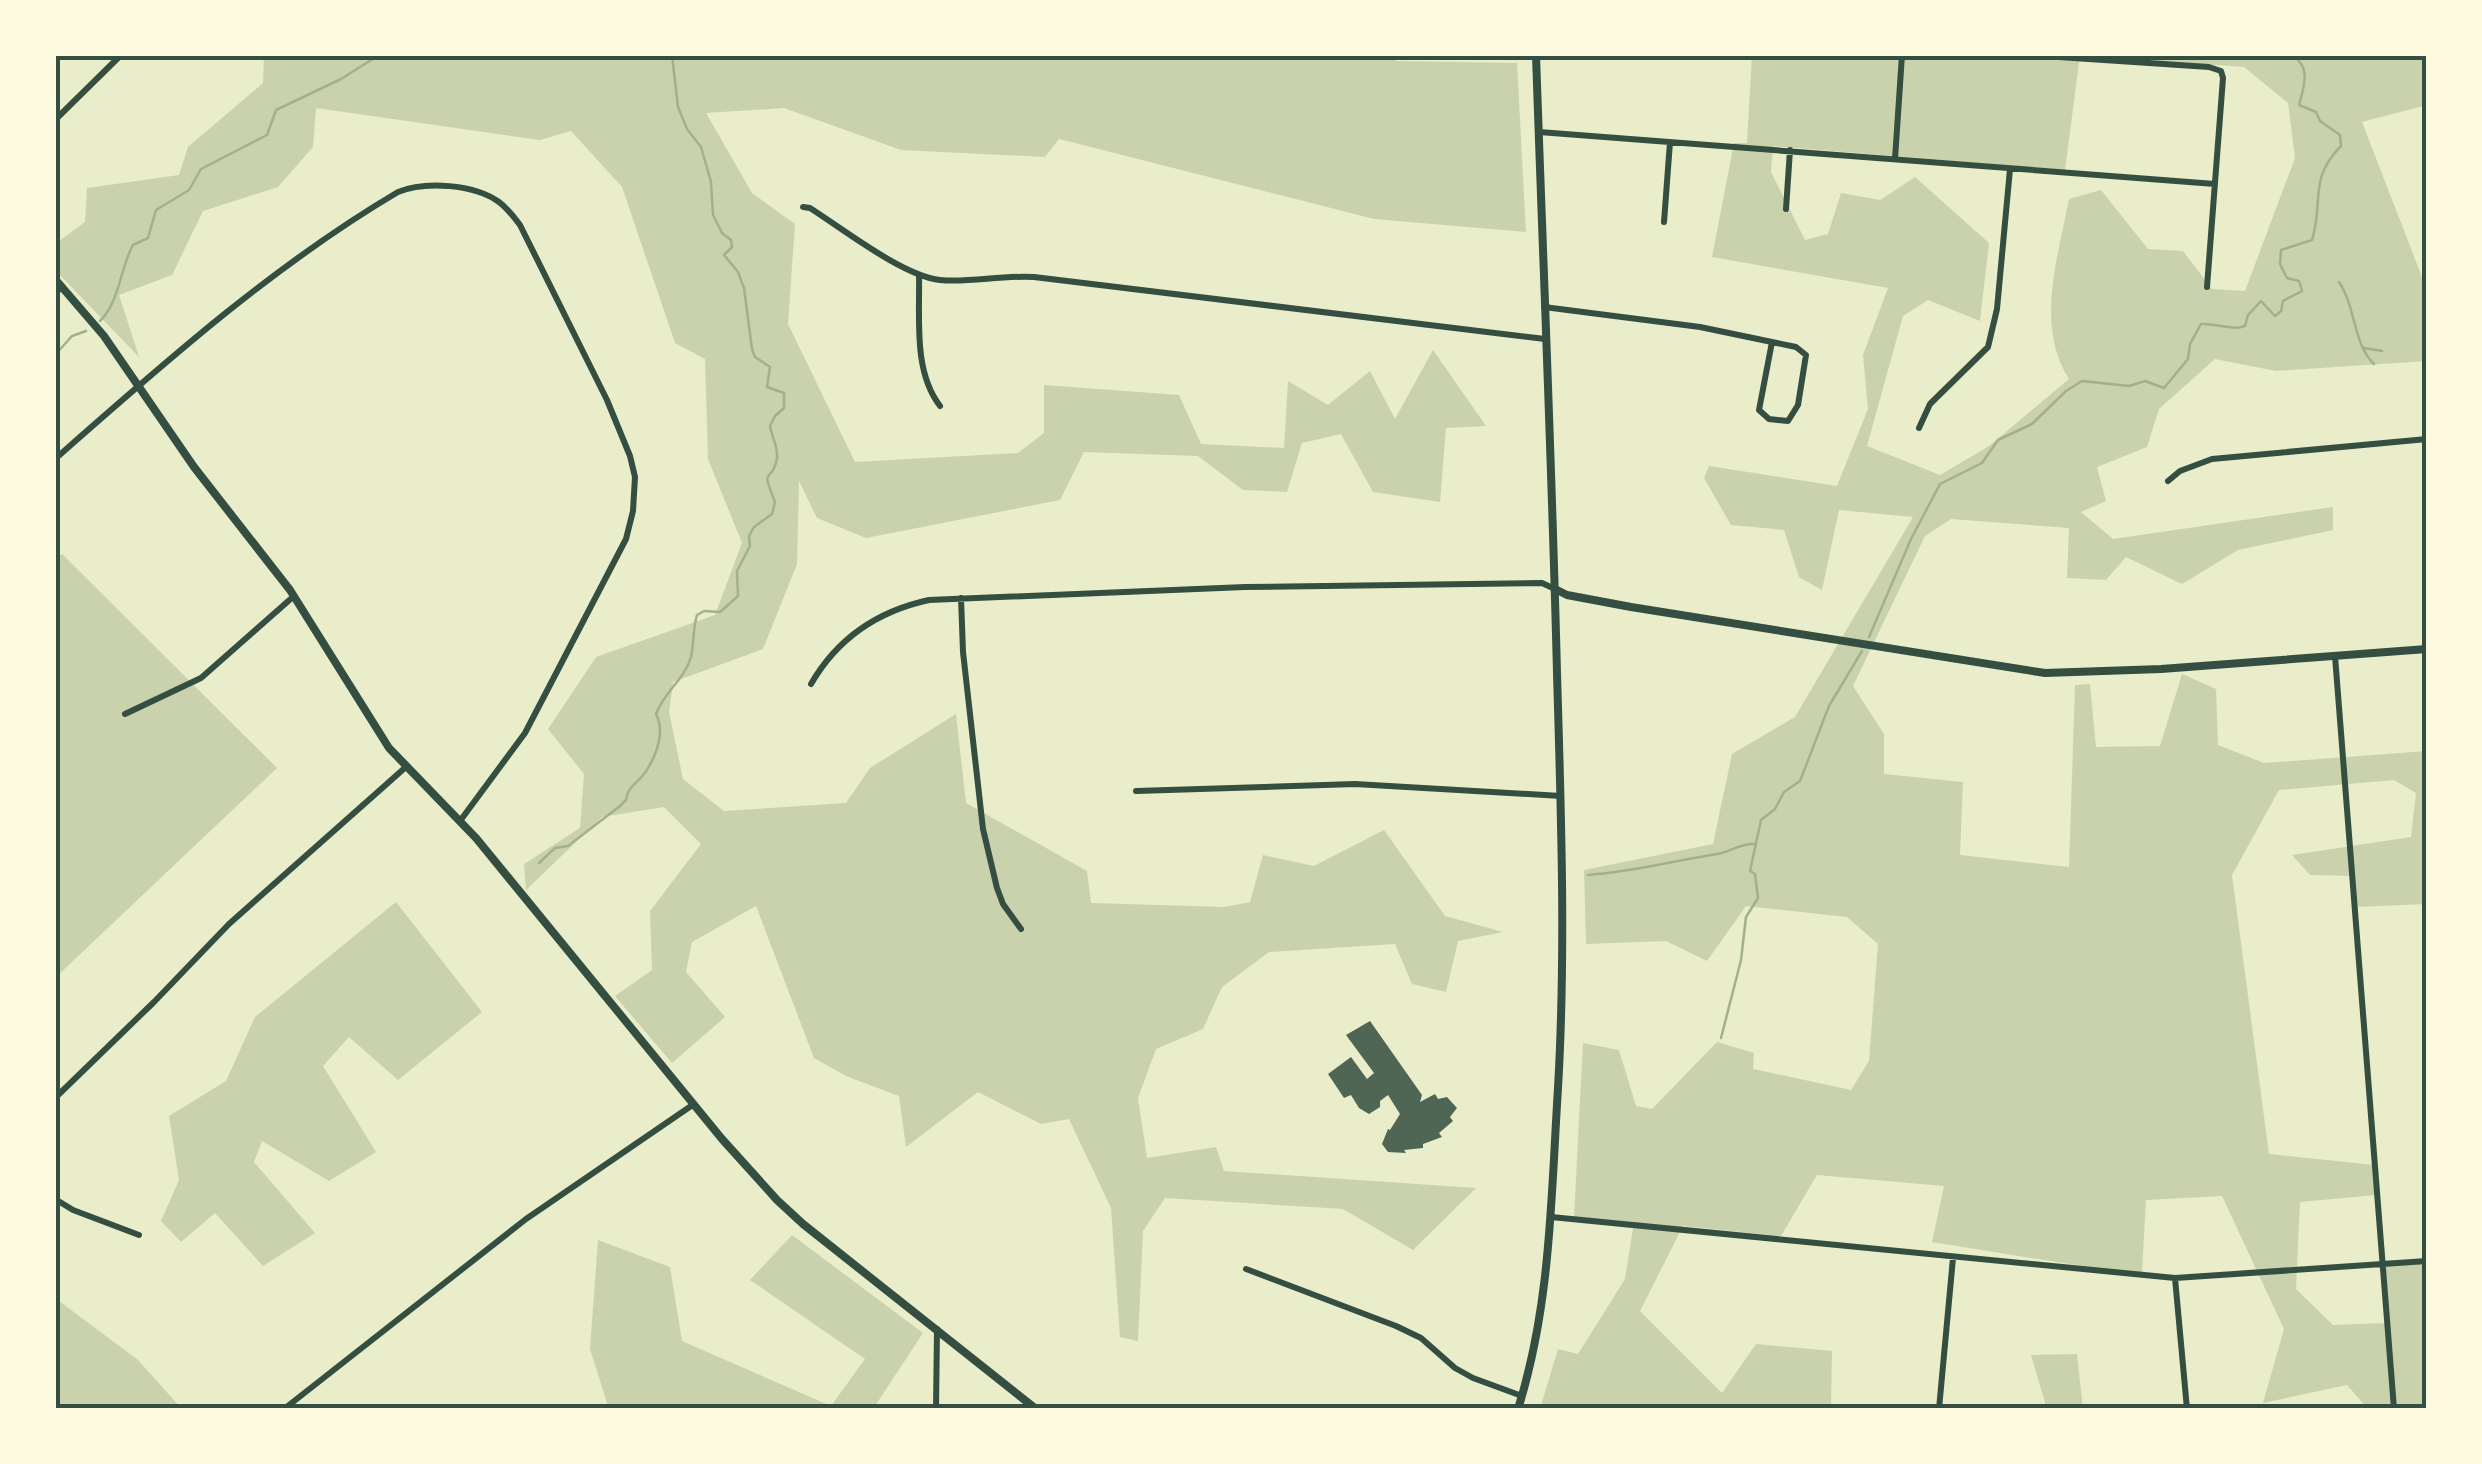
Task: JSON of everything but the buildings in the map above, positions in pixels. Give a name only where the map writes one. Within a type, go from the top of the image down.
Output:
[{"type":"street","points":[[55,120],[121,55]]},
{"type":"street","points":[[1518,1409],[1540,1329],[1562,1022],[1561,796],[1536,55]]},
{"type":"street","points":[[1895,160],[1902,55]]},
{"type":"street","points":[[2027,55],[2221,71],[2207,287]]},
{"type":"street","points":[[2427,117],[2427,137]]},
{"type":"street","points":[[1539,132],[2215,184]]},
{"type":"street","points":[[1664,222],[1670,142]]},
{"type":"street","points":[[1786,209],[1790,150]]},
{"type":"street","points":[[1920,428],[1930,404],[1988,348],[1997,310],[2010,169]]},
{"type":"street","points":[[55,459],[294,262],[398,192],[425,186],[476,193],[502,204],[520,225],[607,400],[635,476],[633,511],[626,539],[540,708],[502,768],[460,821]]},
{"type":"street","points":[[803,207],[920,275],[953,280],[1000,275],[1034,277],[1546,339]]},
{"type":"street","points":[[920,275],[924,375],[940,406]]},
{"type":"street","points":[[57,286],[104,336],[194,467],[294,596],[374,728],[460,821],[777,1200],[1036,1409]]},
{"type":"street","points":[[1544,307],[1700,327],[1796,346],[1806,355],[1798,405],[1788,420],[1769,419],[1760,410],[1772,342]]},
{"type":"street","points":[[2168,482],[2180,471],[2212,459],[2427,439]]},
{"type":"street","points":[[811,684],[823,663],[870,620],[909,604],[961,598],[1264,587],[1542,583],[1567,595],[1631,607],[2045,672],[2121,672],[2427,650]]},
{"type":"street","points":[[125,714],[201,678],[294,596]]},
{"type":"street","points":[[961,598],[963,652],[984,829],[997,888],[1021,929]]},
{"type":"street","points":[[2335,656],[2394,1409]]},
{"type":"street","points":[[55,1098],[228,924],[407,766]]},
{"type":"street","points":[[1136,791],[1355,784],[1561,796]]},
{"type":"street","points":[[284,1409],[526,1219],[694,1104]]},
{"type":"street","points":[[55,1199],[73,1210],[139,1235]]},
{"type":"street","points":[[1551,1217],[2176,1278],[2427,1260]]},
{"type":"street","points":[[1939,1409],[1953,1258]]},
{"type":"street","points":[[1246,1269],[1396,1326],[1420,1338],[1473,1378],[1522,1396]]},
{"type":"street","points":[[2176,1278],[2187,1409]]},
{"type":"street","points":[[936,1409],[937,1328]]},
{"type":"green space","points":[[264,55],[1395,55],[1396,61],[1517,63],[1526,232],[1374,219],[1059,139],[1045,157],[901,150],[784,108],[706,113],[752,193],[795,224],[788,324],[855,462],[1018,453],[1044,433],[1044,385],[1179,395],[1201,444],[1284,448],[1288,381],[1328,405],[1370,371],[1395,419],[1433,350],[1486,426],[1446,428],[1440,502],[1373,492],[1341,434],[1302,443],[1287,492],[1243,490],[1198,456],[1084,452],[1060,500],[866,538],[817,518],[799,481],[797,564],[763,649],[673,682],[669,712],[683,779],[724,811],[846,803],[870,768],[956,714],[966,803],[1087,871],[1091,903],[1224,907],[1250,902],[1263,855],[1314,866],[1384,830],[1445,916],[1503,932],[1458,941],[1446,992],[1412,984],[1395,944],[1269,952],[1222,987],[1203,1029],[1156,1049],[1138,1098],[1147,1158],[1216,1147],[1224,1171],[1476,1188],[1413,1250],[1343,1209],[1165,1198],[1143,1231],[1138,1341],[1120,1337],[1111,1208],[1069,1119],[1041,1124],[978,1092],[906,1147],[899,1096],[846,1076],[814,1058],[756,906],[692,942],[686,972],[725,1017],[672,1063],[615,996],[652,970],[650,911],[701,844],[664,807],[602,817],[526,890],[524,864],[580,828],[584,774],[548,729],[596,657],[715,615],[742,543],[708,459],[705,359],[675,343],[622,187],[571,131],[540,140],[316,108],[313,147],[278,187],[203,211],[172,275],[119,295],[139,357],[55,270],[55,244],[85,222],[87,188],[179,175],[188,147],[263,83]]},
{"type":"green space","points":[[1752,55],[2080,55],[2427,55],[2427,105],[2362,122],[2427,290],[2427,361],[2276,371],[2215,359],[2159,409],[2147,447],[2097,467],[2106,501],[2081,512],[2113,539],[2333,507],[2333,530],[2238,550],[2182,584],[2126,557],[2106,580],[2067,578],[2069,528],[1951,519],[1925,536],[1853,686],[1884,734],[1884,774],[1963,782],[1960,855],[2069,867],[2075,685],[2090,684],[2096,747],[2160,746],[2182,674],[2216,689],[2218,745],[2264,763],[2427,751],[2427,904],[2354,907],[2352,876],[2310,875],[2292,855],[2411,837],[2416,793],[2394,780],[2279,790],[2232,875],[2269,1154],[2375,1165],[2376,1195],[2300,1202],[2296,1289],[2333,1325],[2386,1323],[2381,1261],[2427,1259],[2427,1409],[2368,1409],[2347,1385],[2263,1403],[2284,1329],[2222,1196],[2146,1200],[2142,1273],[2125,1273],[1932,1242],[1944,1186],[1817,1175],[1781,1236],[1683,1226],[1640,1311],[1722,1393],[1756,1344],[1832,1351],[1831,1409],[1540,1409],[1558,1349],[1578,1354],[1625,1279],[1634,1222],[1574,1217],[1583,1043],[1619,1050],[1636,1106],[1652,1109],[1717,1042],[1754,1053],[1753,1069],[1851,1090],[1869,1061],[1878,944],[1847,917],[1746,906],[1707,961],[1666,941],[1586,944],[1584,870],[1713,844],[1732,754],[1795,717],[1913,517],[1839,510],[1822,590],[1799,577],[1784,530],[1731,525],[1704,478],[1709,466],[1837,486],[1868,409],[1863,355],[1888,288],[1712,257],[1734,143],[1747,143]],"holes":[[[2080,55],[2244,67],[2288,103],[2295,158],[2245,291],[2212,289],[2183,251],[2148,249],[2101,190],[2069,199],[2055,267],[2051,314],[2053,337],[2069,379],[1989,446],[1940,475],[1867,446],[1903,316],[1928,300],[1980,321],[1989,243],[1915,177],[1880,200],[1841,193],[1828,234],[1805,240],[1771,172],[1773,146],[2065,170]]]},
{"type":"green space","points":[[62,554],[277,768],[55,978],[55,559]]},
{"type":"green space","points":[[396,902],[482,1012],[398,1080],[349,1037],[323,1066],[376,1152],[329,1181],[262,1141],[254,1162],[315,1233],[263,1266],[215,1213],[181,1242],[161,1221],[179,1180],[169,1116],[226,1081],[255,1017]]},
{"type":"green space","points":[[792,1235],[923,1333],[873,1409],[609,1409],[590,1349],[598,1240],[670,1267],[682,1341],[831,1406],[865,1359],[750,1280]]},
{"type":"green space","points":[[55,1298],[138,1360],[182,1409],[55,1409]]},
{"type":"green space","points":[[2077,1354],[2083,1409],[2047,1409],[2031,1355]]},
{"type":"waterway","points":[[100,321],[112,304],[133,245],[148,238],[156,210],[189,190],[201,169],[267,135],[276,110],[341,79],[379,55]]},
{"type":"waterway","points":[[539,863],[555,848],[568,846],[620,806],[645,773],[659,742],[656,714],[688,665],[697,615],[704,611],[720,612],[738,596],[737,571],[750,546],[749,536],[754,527],[772,514],[775,502],[767,478],[777,458],[770,426],[784,408],[784,393],[767,387],[770,367],[755,357],[752,349],[744,288],[738,272],[724,255],[732,247],[731,240],[722,233],[713,215],[711,182],[701,147],[687,129],[678,107],[672,55]]},
{"type":"waterway","points":[[1869,637],[1911,539],[1940,484],[1982,463],[1998,440],[2032,424],[2082,381],[2129,386],[2145,381],[2164,388],[2188,359],[2190,344],[2201,324],[2245,326],[2248,315],[2261,301],[2275,316],[2283,301],[2302,291],[2299,281],[2287,278],[2280,264],[2281,250],[2312,240],[2320,180],[2341,146],[2340,135],[2320,121],[2316,112],[2299,105],[2304,71],[2291,55]]},
{"type":"waterway","points":[[2339,282],[2362,346],[2374,364]]},
{"type":"waterway","points":[[55,355],[72,336],[86,331]]},
{"type":"waterway","points":[[2364,348],[2382,351]]},
{"type":"waterway","points":[[1721,1038],[1741,960],[1746,917],[1758,898],[1755,874],[1750,871],[1761,820],[1775,809],[1784,792],[1800,781],[1829,706],[1862,651]]},
{"type":"waterway","points":[[1588,875],[1637,869],[1754,844]]}]
